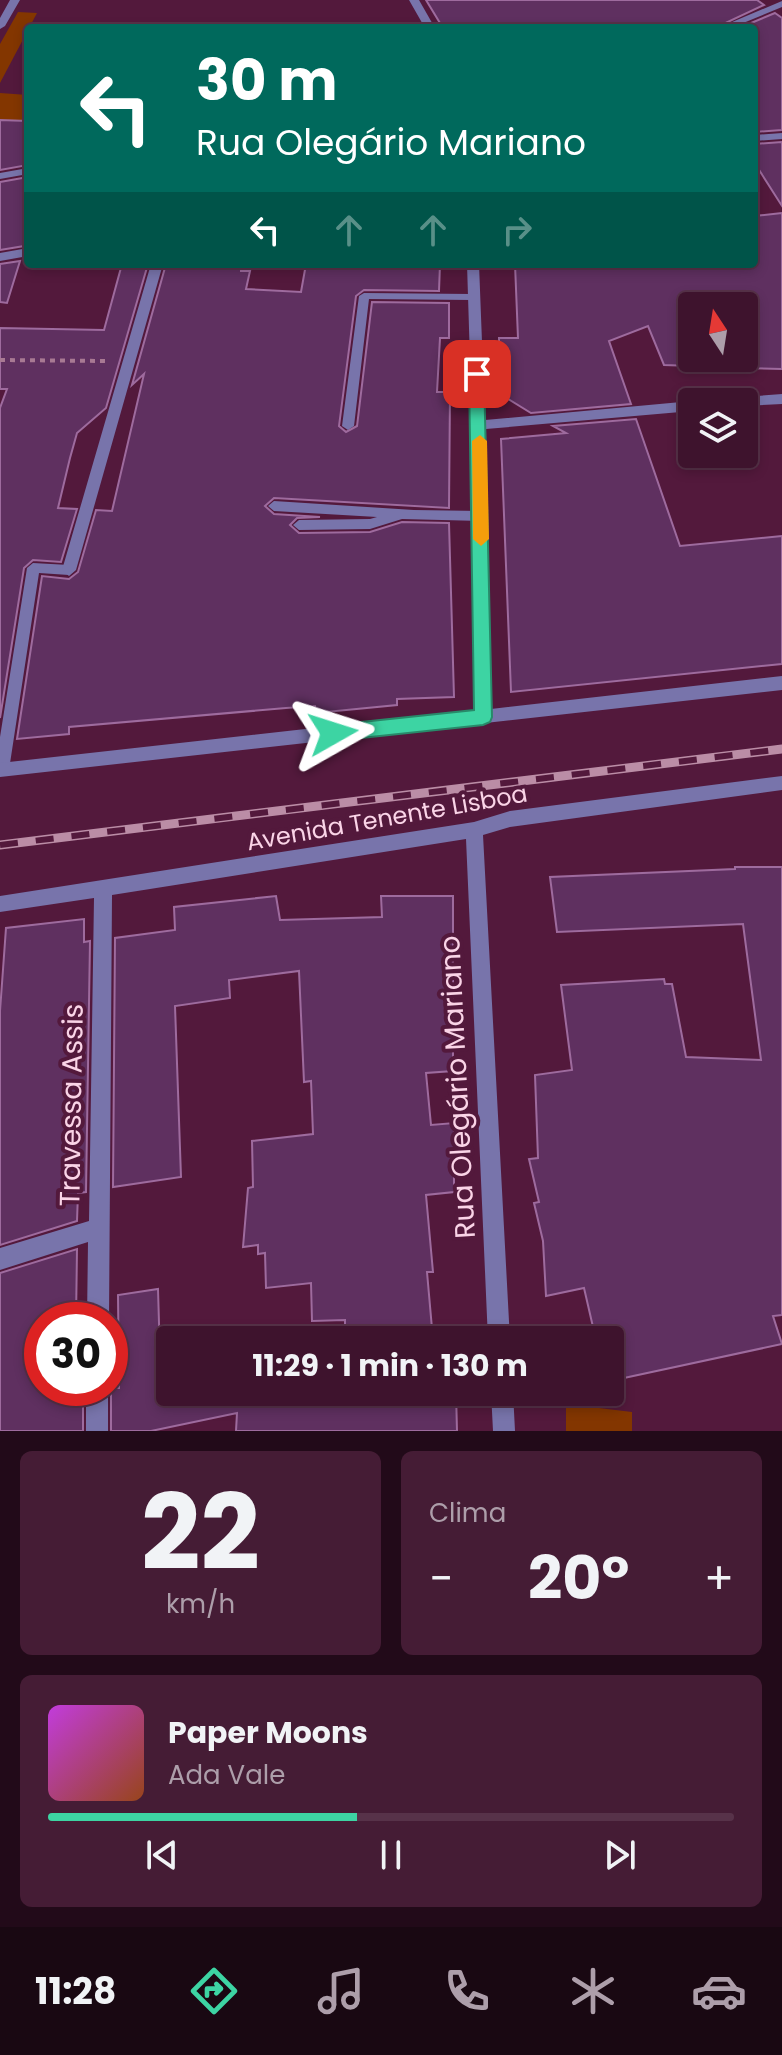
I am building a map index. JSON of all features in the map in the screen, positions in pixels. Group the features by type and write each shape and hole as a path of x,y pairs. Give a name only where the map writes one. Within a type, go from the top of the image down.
{"street":[{"path":"0,26 15,0"},
{"path":"414,0 428,24"},
{"path":"733,24 782,4"},
{"path":"758,138 782,136"},
{"path":"0,257 24,253"},
{"path":"69,570 156,268"},
{"path":"473,268 479,425 483,717"},
{"path":"758,401 782,399"},
{"path":"479,425 678,407"},
{"path":"1,770 782,683"},
{"name":"Avenida Tenente Lisboa","path":"0,904 474,830 510,819 782,783"},
{"name":"Rua Olegário Mariano","path":"474,830 498,1326"},
{"name":"Travessa Assis","path":"98,1302 103,890"},
{"path":"0,1259 99,1228"},
{"path":"97,1406 97,1431"},
{"path":"503,1406 504,1431"}],"lane":[{"path":"0,176 24,172"},
{"path":"348,426 364,296 472,297"},
{"path":"274,506 481,516"},
{"path":"299,525 370,524 405,514"},
{"path":"1,770 33,568 69,570"},
{"path":"0,673 16,672"}],"path":[{"path":"0,360 127,361"}],"shaded area":[{"path":"18,12 37,13 31,24 24,24 24,38 0,83 0,44"},
{"path":"0,93 24,95 24,161 0,158"},
{"path":"566,1406 632,1412 632,1431 566,1431"}],"building":[{"path":"426,0 757,0 764,5 724,24 441,24"},
{"path":"775,13 782,18 782,130 758,132 758,24 749,24"},
{"path":"0,120 24,121 24,166 0,170"},
{"path":"782,142 782,206 758,168 758,144"},
{"path":"24,178 24,246 0,250 0,182"},
{"path":"782,213 782,369 758,368 758,292 678,292 678,366 664,365 648,326 609,341 631,404 531,413 500,394 499,338 518,338 515,268 758,268 758,216"},
{"path":"20,261 7,303 0,302 0,264"},
{"path":"121,268 147,268 106,408 77,433 58,508 77,509 61,562 33,560 24,568 0,718 0,408 7,389 0,389 0,328 104,330"},
{"path":"165,268 241,268 241,271 250,271 246,289 301,292 305,268 440,268 439,291 364,290 356,296 339,426 346,432 357,426 372,302 449,303 449,338 440,338 437,392 450,392 449,508 274,498 265,506 274,514 320,517 297,518 290,525 299,533 370,532 402,522 449,523 454,697 397,699 397,705 316,713 315,706 69,727 69,734 17,739 42,576 69,579 78,572 96,510 112,511 144,374 132,385"},
{"path":"636,419 680,546 782,536 782,664 511,692 501,439 566,433 553,426"},
{"path":"782,867 782,1315 773,1316 782,1344 624,1378 624,1326 593,1326 584,1288 546,1296 543,1241 534,1203 539,1202 529,1159 538,1158 535,1075 572,1070 561,985 664,979 665,984 672,984 686,1057 761,1060 743,924 557,932 550,877"},
{"path":"276,896 280,920 382,917 381,896 453,896 453,1071 426,1073 431,1125 454,1123 454,1192 426,1195 433,1272 427,1272 432,1326 345,1326 345,1320 312,1321 311,1283 266,1288 265,1253 258,1254 258,1245 243,1247 248,1188 253,1187 252,1141 313,1134 311,1081 304,1082 299,971 229,980 230,998 175,1006 181,1177 113,1187 115,938 175,930 174,907"},
{"path":"84,919 84,942 90,941 86,1192 78,1193 77,1221 0,1245 0,1011 6,928"},
{"path":"77,1249 76,1302 24,1302 24,1406 83,1406 83,1431 0,1431 0,1273"},
{"path":"158,1289 156,1406 456,1406 457,1431 236,1431 237,1413 151,1431 111,1431 111,1406 128,1406 128,1302 118,1302 118,1295"}],"railway":[{"path":"0,845 782,749"}],"slow traffic":[{"path":"480,441 481,539"}],"route":[{"path":"333,733 483,717 477,374"}]}
